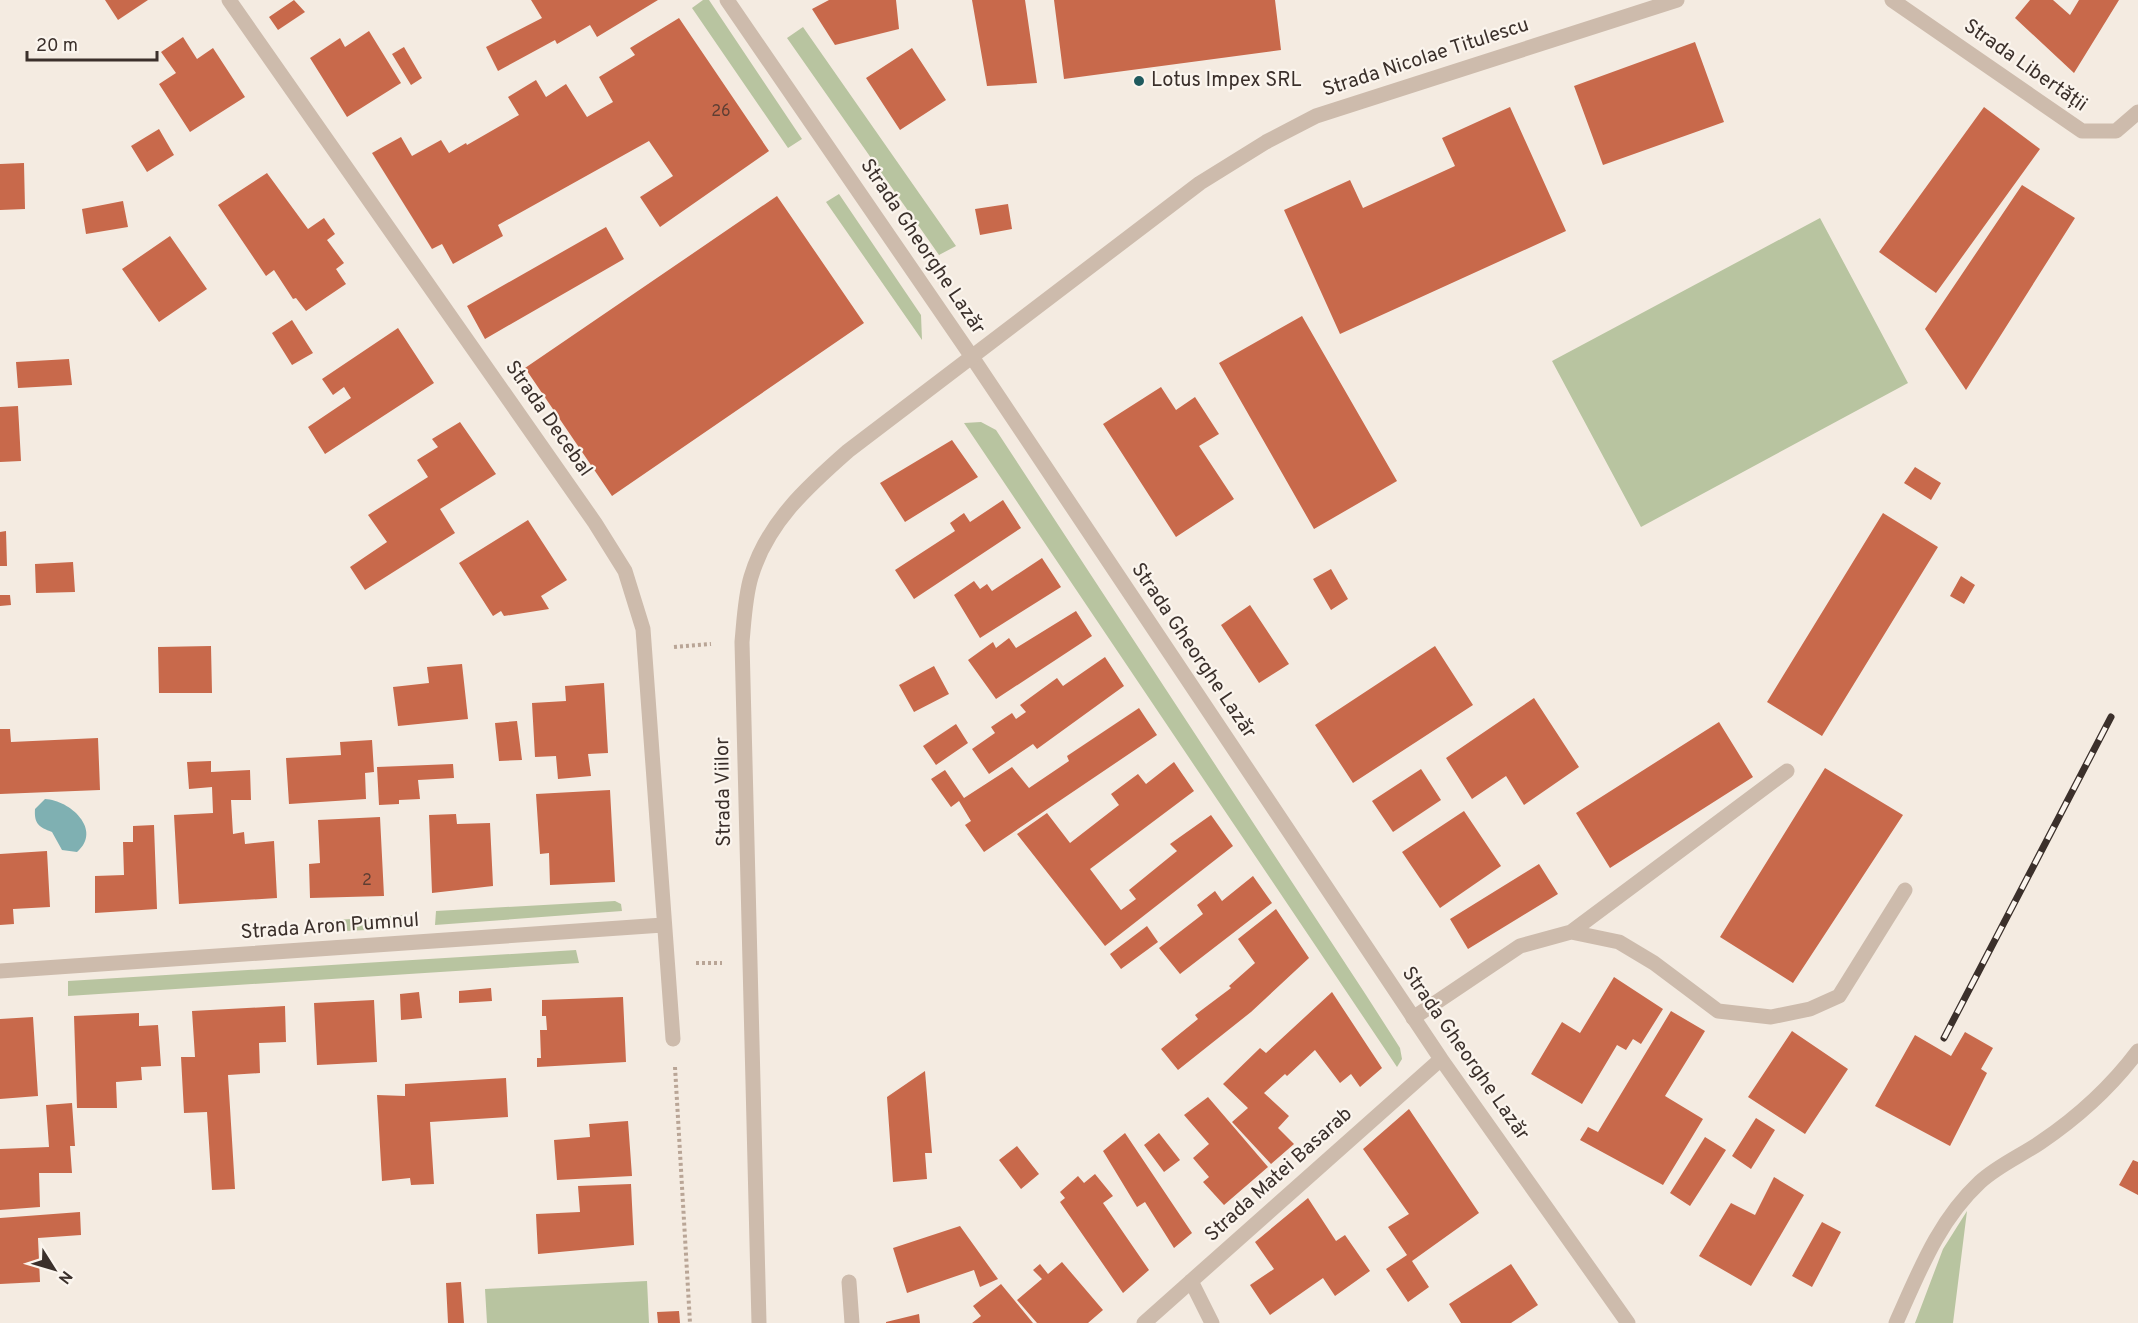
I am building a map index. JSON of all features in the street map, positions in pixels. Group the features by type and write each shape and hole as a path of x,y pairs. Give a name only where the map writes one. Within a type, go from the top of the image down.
{"street":[{"name":"Strada Decebal","path":"228,0 595,523 625,571 643,629 673,1039"},
{"name":"Strada Gheorghe Lazăr","path":"727,0 972,357 1413,1018 1628,1323"},
{"name":"Strada Nicolae Titulescu","path":"972,357 1200,183 1266,142 1316,116 1677,0"},
{"name":"Strada Libertății","path":"1892,0 2082,131 2116,130 2138,112"},
{"name":"Strada Viilor","path":"759,1323 742,642 750,579 765,540 799,495 848,451 972,357"},
{"path":"1413,1018 1520,946 1571,932 1787,771"},
{"path":"1571,932 1619,942 1654,963 1719,1011 1771,1017 1810,1009 1839,996 1905,890"},
{"name":"Strada Aron Pumnul","path":"0,971 663,925"},
{"path":"1896,1323 1936,1236 1957,1206 1981,1180 2043,1141 2089,1106 2121,1074 2138,1051"},
{"name":"Strada Matei Basarab","path":"1144,1323 1441,1059"},
{"path":"1191,1281 1212,1323"},
{"path":"849,1282 852,1323"}],"path":[{"path":"643,650 742,642"},
{"path":"667,964 749,963"},
{"path":"673,1039 690,1323"}],"green space":[{"path":"703,0 709,0 802,139 788,148 692,8"},
{"path":"803,27 956,246 939,255 787,38"},
{"path":"839,194 921,315 922,340 826,202"},
{"path":"1820,218 1908,383 1641,527 1552,361"},
{"path":"981,422 996,430 1366,995 1400,1048 1402,1059 1397,1067 964,423"},
{"path":"615,901 621,904 622,911 435,925 436,911"},
{"path":"408,915 409,928 325,932 323,921"},
{"path":"576,950 579,963 68,996 68,981"},
{"path":"1967,1211 1953,1323 1915,1323 1943,1249"},
{"path":"647,1281 649,1323 487,1323 485,1289"}],"water":[{"path":"45,799 73,810 85,826 84,843 77,852 62,850 52,832 37,822 35,809"}],"building":[{"path":"105,0 148,0 118,20"},
{"path":"294,0 305,12 278,30 269,17"},
{"path":"531,0 658,0 597,37 590,25 557,44 555,40 498,71 486,47 542,18"},
{"path":"829,0 896,0 899,29 835,45 812,9"},
{"path":"972,0 1025,0 1037,83 987,86"},
{"path":"1054,0 1275,0 1281,50 1064,79"},
{"path":"2030,0 2053,0 2070,15 2079,0 2119,0 2074,73 2015,18"},
{"path":"679,18 769,151 660,227 640,197 673,176 649,141 498,225 503,236 453,264 442,244 432,249 372,153 401,137 412,156 441,140 449,153 466,143 467,145 519,115 508,97 536,80 546,97 566,84 587,117 613,102 599,77 635,55 630,48"},
{"path":"369,31 401,83 347,117 310,58 340,38 345,47"},
{"path":"183,37 197,59 213,48 245,97 190,132 159,84 176,73 161,52"},
{"path":"1695,42 1724,122 1603,165 1574,86"},
{"path":"404,47 422,78 411,85 392,54"},
{"path":"912,48 946,100 900,130 866,78"},
{"path":"1510,107 1566,231 1340,334 1284,210 1350,180 1363,208 1455,166 1442,138"},
{"path":"1984,107 2040,149 1936,293 1879,252"},
{"path":"159,129 174,155 147,172 131,146"},
{"path":"24,163 25,209 0,210 0,164"},
{"path":"267,173 308,229 324,218 335,234 327,240 344,263 336,269 346,284 306,311 296,298 293,299 274,270 266,276 218,205"},
{"path":"2022,185 2075,218 1966,390 1925,329"},
{"path":"777,196 864,323 612,496 525,368"},
{"path":"123,201 128,227 86,234 82,209"},
{"path":"1008,204 1012,229 980,235 975,209"},
{"path":"606,227 624,259 485,339 467,306"},
{"path":"170,236 207,289 159,322 122,269"},
{"path":"1302,316 1397,481 1314,529 1219,363"},
{"path":"292,320 313,353 292,365 272,333"},
{"path":"398,328 434,383 325,454 308,427 351,398 344,387 333,395 322,379"},
{"path":"69,359 72,385 18,388 16,362"},
{"path":"1161,387 1176,410 1195,397 1219,434 1199,446 1234,499 1176,537 1103,424"},
{"path":"18,406 21,461 0,462 0,407"},
{"path":"460,422 496,474 440,509 455,533 365,590 350,567 387,542 368,515 428,477 417,460 438,447 432,439"},
{"path":"952,440 978,477 905,522 880,483"},
{"path":"1915,467 1941,483 1931,500 1904,483"},
{"path":"1003,500 1021,528 914,599 895,570 955,531 950,523 964,513 970,522"},
{"path":"1883,513 1938,547 1822,736 1767,702"},
{"path":"528,520 567,580 541,596 549,609 504,616 501,611 493,616 459,563"},
{"path":"6,531 7,566 0,566 0,532"},
{"path":"1042,558 1061,587 980,638 954,595 974,581 980,589 987,584 992,591"},
{"path":"73,562 75,592 36,593 35,564"},
{"path":"1331,569 1348,599 1331,610 1313,579"},
{"path":"1961,576 1975,585 1964,604 1950,596"},
{"path":"0,595 10,595 11,605 0,606"},
{"path":"1250,605 1289,664 1259,683 1221,625"},
{"path":"1076,611 1092,636 996,699 968,660 993,642 996,648 1009,638 1016,648"},
{"path":"211,646 212,693 159,693 158,647"},
{"path":"1435,646 1473,705 1353,783 1315,725"},
{"path":"1105,657 1124,686 1037,749 1033,744 989,774 972,749 995,733 991,727 1012,713 1016,719 1026,712 1020,705 1057,678 1063,686"},
{"path":"462,664 468,719 398,726 393,687 429,683 427,667"},
{"path":"934,666 949,694 914,712 899,685"},
{"path":"604,683 608,753 588,754 591,776 558,779 556,756 535,757 532,703 566,701 565,686"},
{"path":"1534,698 1579,767 1524,805 1506,776 1472,799 1446,758"},
{"path":"1139,708 1157,735 984,852 965,825 971,821 959,801 951,807 931,779 945,770 964,798 1012,767 1029,788 1069,761 1067,756"},
{"path":"517,721 522,760 499,761 495,723"},
{"path":"1719,722 1753,777 1610,868 1576,813"},
{"path":"956,724 968,743 936,765 923,746"},
{"path":"0,729 10,729 11,742 98,738 100,790 0,794"},
{"path":"372,740 374,772 365,773 366,799 289,804 286,758 341,755 340,742"},
{"path":"211,761 211,772 250,770 251,800 231,800 233,834 244,832 245,844 274,841 277,898 179,904 174,815 213,813 212,787 189,789 187,762"},
{"path":"1174,762 1194,791 1090,869 1121,910 1136,899 1129,890 1177,851 1170,844 1211,815 1233,846 1105,946 1017,834 1047,813 1070,843 1119,805 1111,794 1138,774 1146,784"},
{"path":"453,764 454,778 418,780 420,799 399,800 399,804 379,805 377,767"},
{"path":"1825,768 1903,815 1793,983 1720,937"},
{"path":"1421,769 1441,800 1393,832 1372,801"},
{"path":"610,790 615,882 550,885 549,853 540,854 536,794"},
{"path":"1464,811 1501,866 1440,908 1402,852"},
{"path":"456,814 457,824 490,823 493,886 432,893 429,815"},
{"path":"380,817 384,896 310,898 309,864 320,863 318,820"},
{"path":"154,825 157,909 95,913 95,876 124,875 123,842 133,842 133,826"},
{"path":"47,851 50,907 13,909 14,924 0,925 0,854"},
{"path":"1539,864 1558,894 1468,949 1450,919"},
{"path":"1253,876 1272,903 1180,974 1159,948 1203,914 1197,905 1215,891 1222,901"},
{"path":"1276,909 1309,958 1251,1012 1178,1070 1161,1049 1198,1019 1195,1015 1231,988 1229,986 1255,963 1238,939"},
{"path":"1147,926 1158,942 1121,969 1110,954"},
{"path":"1614,977 1663,1009 1641,1044 1633,1039 1626,1050 1617,1045 1582,1104 1531,1074 1562,1022 1580,1033"},
{"path":"491,988 492,1001 459,1003 459,991"},
{"path":"419,992 422,1018 401,1020 400,994"},
{"path":"1332,992 1382,1068 1360,1087 1351,1074 1340,1083 1315,1050 1287,1076 1285,1074 1264,1093 1289,1116 1278,1128 1294,1144 1271,1164 1232,1122 1248,1108 1223,1084 1260,1048 1266,1053"},
{"path":"623,997 626,1062 537,1067 537,1058 541,1058 540,1030 547,1030 546,1016 542,1016 542,1000"},
{"path":"374,1000 377,1062 317,1065 314,1003"},
{"path":"285,1006 286,1042 259,1043 260,1073 228,1075 235,1189 212,1190 207,1112 184,1113 181,1057 195,1057 192,1011"},
{"path":"1671,1011 1705,1031 1665,1096 1703,1119 1663,1185 1580,1140 1588,1127 1598,1132"},
{"path":"139,1013 139,1026 158,1025 161,1066 141,1067 142,1080 116,1082 117,1108 77,1108 74,1016"},
{"path":"33,1017 38,1096 0,1099 0,1019"},
{"path":"1792,1031 1848,1069 1805,1134 1748,1097"},
{"path":"1965,1032 1993,1048 1981,1069 1987,1073 1950,1146 1875,1106 1915,1035 1951,1056"},
{"path":"925,1071 932,1153 925,1153 927,1179 893,1182 887,1097"},
{"path":"506,1078 508,1117 430,1122 434,1184 411,1185 410,1178 382,1181 377,1095 405,1096 405,1084"},
{"path":"1208,1097 1268,1167 1224,1205 1203,1182 1209,1177 1193,1158 1209,1144 1184,1115"},
{"path":"72,1103 75,1146 70,1146 72,1173 39,1173 40,1207 0,1210 0,1149 49,1147 46,1105"},
{"path":"1409,1109 1479,1213 1412,1261 1429,1287 1408,1302 1386,1269 1407,1255 1388,1227 1409,1214 1363,1149"},
{"path":"1756,1118 1775,1130 1751,1169 1732,1156"},
{"path":"628,1121 632,1176 557,1180 554,1140 590,1137 589,1124"},
{"path":"1125,1133 1192,1233 1174,1248 1145,1202 1137,1207 1103,1151"},
{"path":"1159,1133 1180,1160 1164,1172 1144,1145"},
{"path":"1705,1137 1726,1150 1690,1206 1670,1193"},
{"path":"1017,1146 1039,1174 1021,1189 999,1160"},
{"path":"2133,1160 2138,1162 2138,1195 2119,1185"},
{"path":"1095,1174 1113,1196 1103,1203 1149,1270 1123,1293 1060,1202 1065,1198 1060,1192 1078,1176 1084,1183"},
{"path":"1774,1177 1804,1195 1751,1286 1699,1256 1731,1203 1755,1215"},
{"path":"631,1184 634,1245 538,1254 536,1214 580,1212 578,1186"},
{"path":"1308,1198 1336,1241 1345,1235 1370,1271 1335,1296 1323,1278 1270,1315 1250,1285 1274,1269 1255,1242"},
{"path":"80,1212 81,1235 38,1238 40,1282 0,1284 0,1218"},
{"path":"1822,1222 1841,1232 1812,1287 1792,1276"},
{"path":"960,1226 998,1279 980,1287 974,1270 907,1293 893,1248"},
{"path":"1062,1262 1103,1310 1088,1323 1037,1323 1017,1300 1042,1279 1033,1270 1040,1264 1048,1274"},
{"path":"1511,1264 1538,1305 1511,1323 1461,1323 1449,1304"},
{"path":"461,1282 464,1323 448,1323 446,1283"},
{"path":"1001,1284 1033,1323 972,1323 981,1316 973,1306"},
{"path":"679,1311 680,1323 658,1323 657,1312"},
{"path":"919,1314 920,1323 886,1323 886,1322"}],"railway":[{"path":"1944,1038 2111,717"}],"place":[{"name":"Lotus Impex SRL","path":"1139,81"}]}
